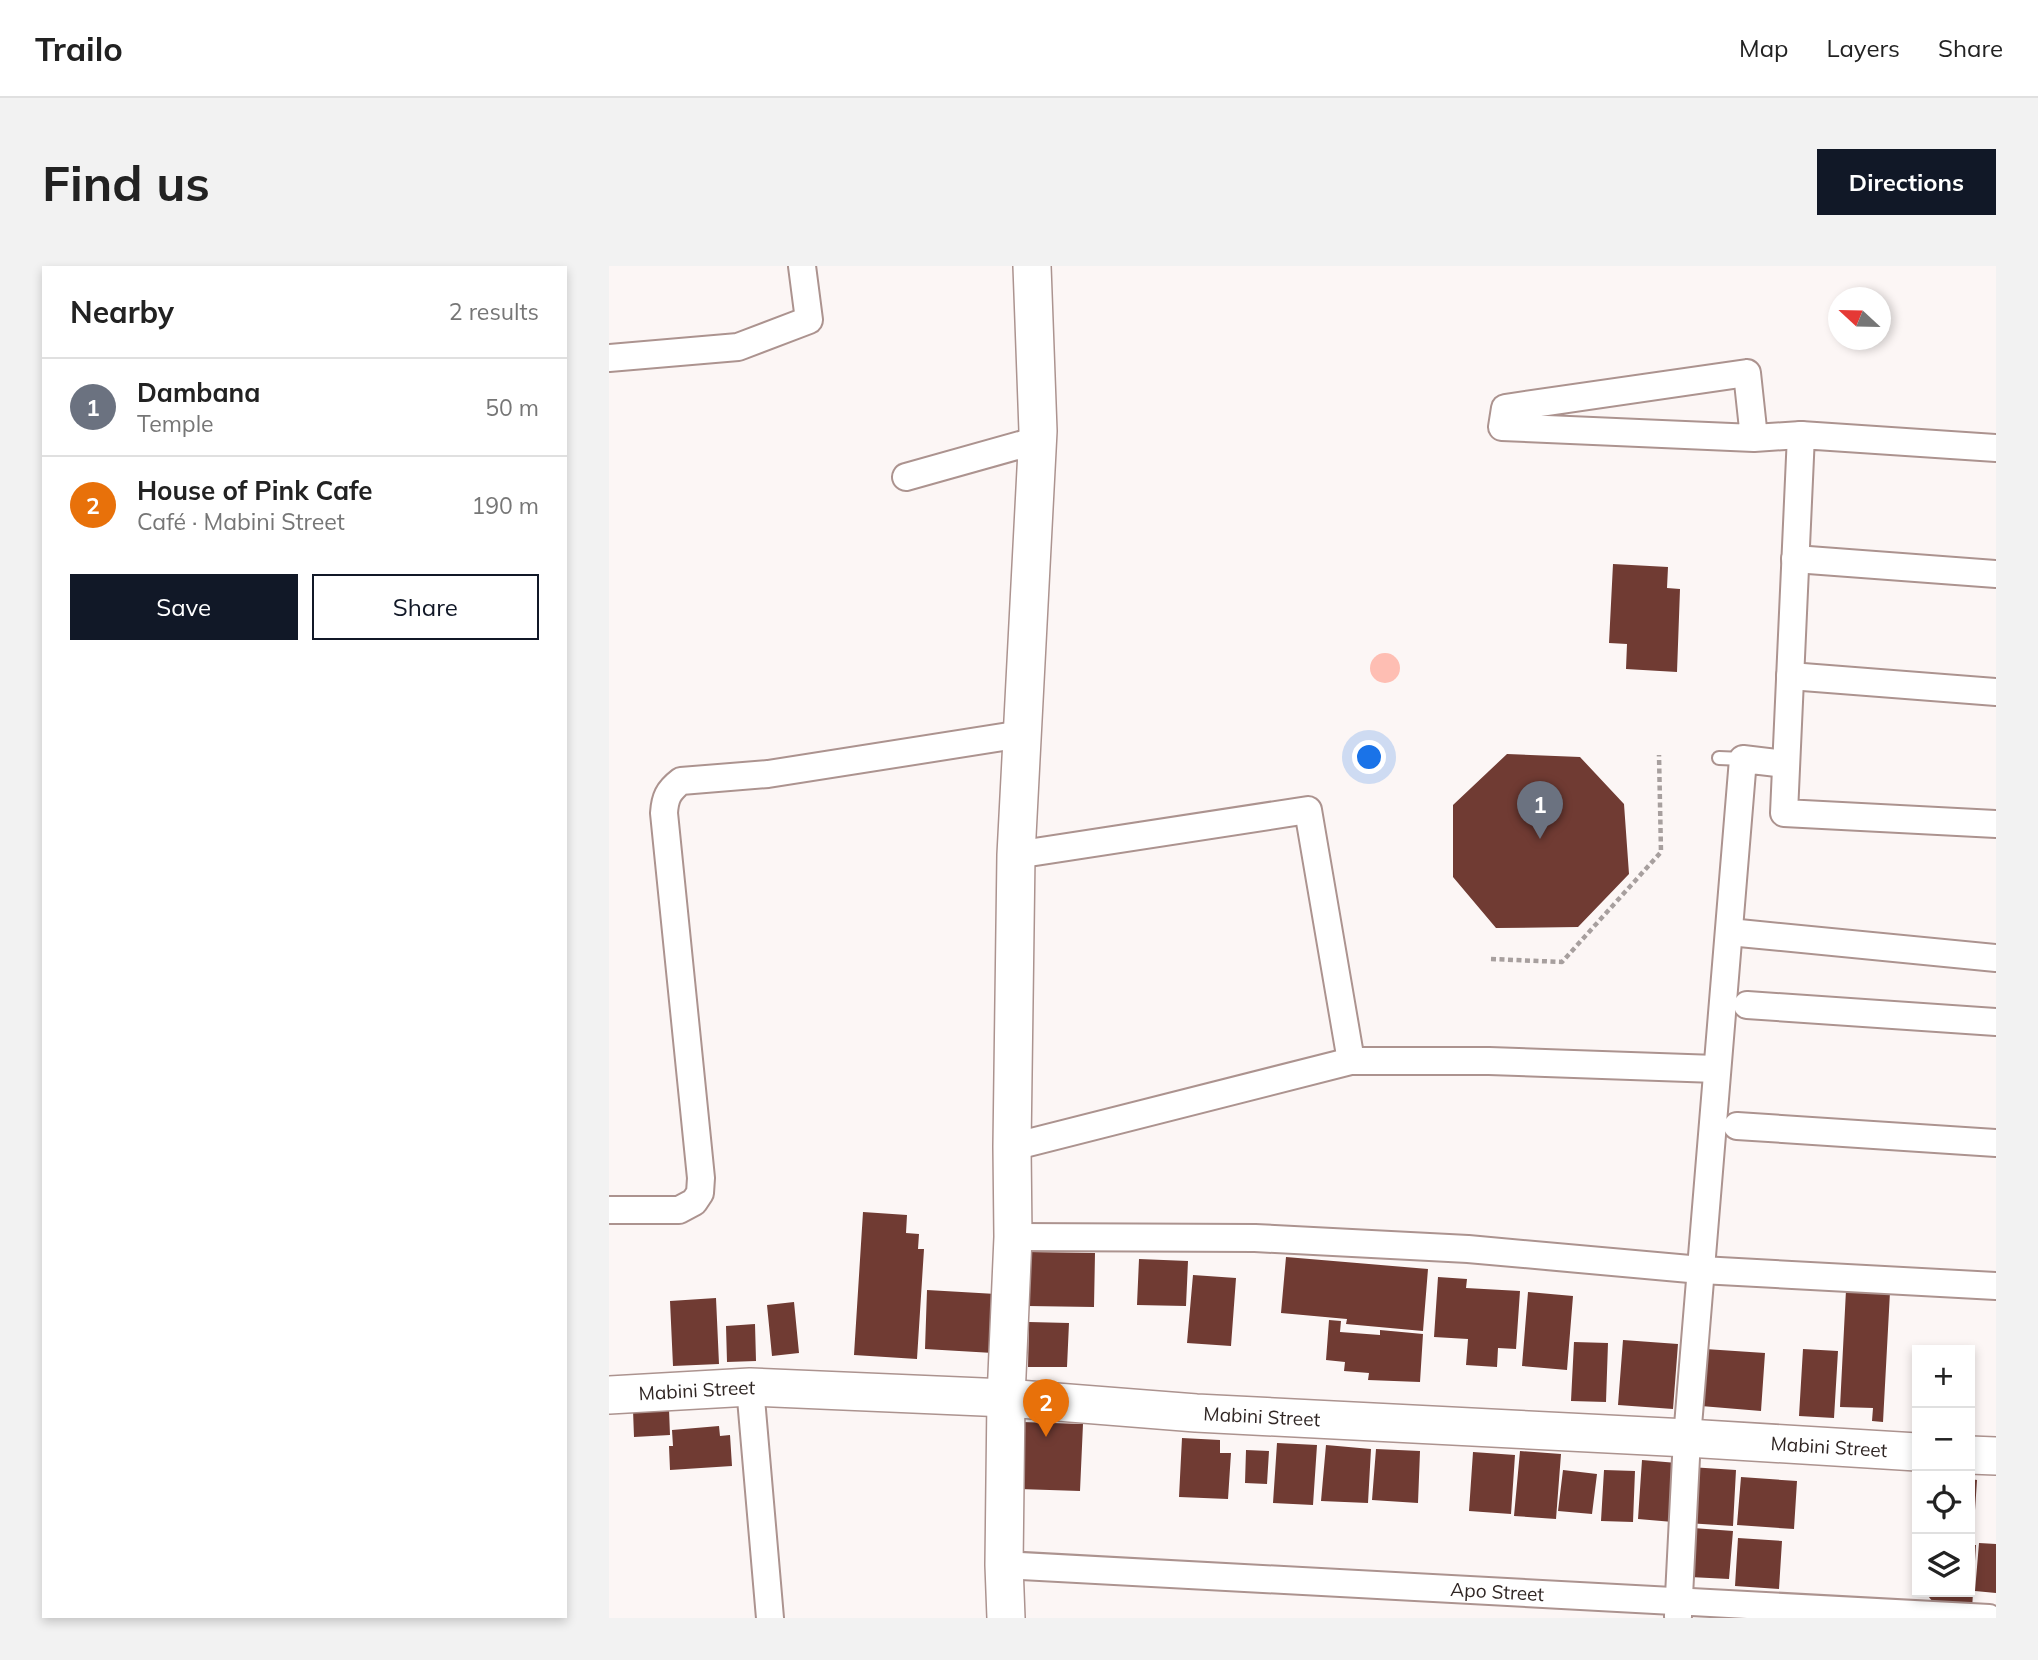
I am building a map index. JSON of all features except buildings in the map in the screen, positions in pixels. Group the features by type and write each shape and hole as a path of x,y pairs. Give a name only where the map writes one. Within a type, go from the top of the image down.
{"street":[{"path":"609,358 739,347 809,320 801,266"},
{"path":"1006,1618 1006,1398 1013,1237 1016,855 1038,440 1032,266"},
{"path":"1754,438 1747,373 1505,408 1502,427 1754,438 1801,435 1996,448"},
{"path":"1801,435 1784,813 1996,824"},
{"path":"906,477 1038,440"},
{"path":"1795,559 1996,574"},
{"path":"1790,676 1996,692"},
{"path":"609,1210 679,1210 694,1202 700,1193 699,1152 664,813 665,800 670,790 681,781 768,774 1022,734"},
{"path":"1678,1609 1687,1438 1729,932 1731,759 1786,764"},
{"path":"1016,855 1308,810 1351,1061"},
{"path":"1729,932 1996,958"},
{"path":"1747,1004 1996,1022"},
{"path":"1012,1147 1351,1061 1489,1060 1716,1069"},
{"path":"1737,1126 1996,1143"},
{"path":"1013,1237 1255,1238 1468,1249 1701,1270 1996,1286"},
{"path":"750,1387 770,1618"},
{"name":"Mabini Street","path":"609,1395 750,1387 1006,1398 1196,1413 1912,1452"},
{"path":"1975,1455 1996,1457"},
{"name":"Apo Street","path":"1004,1565 1678,1609 1989,1618"}],"path":[{"path":"1491,959 1562,962 1661,852 1659,755"}],"shaded area":[{"path":"1385,653 1396,657 1400,668 1396,679 1385,683 1374,679 1370,668 1374,657"}],"place":[{"name":"Dambana","path":"1540,839"},
{"name":"House of Pink Cafe","path":"1046,1437"}]}
